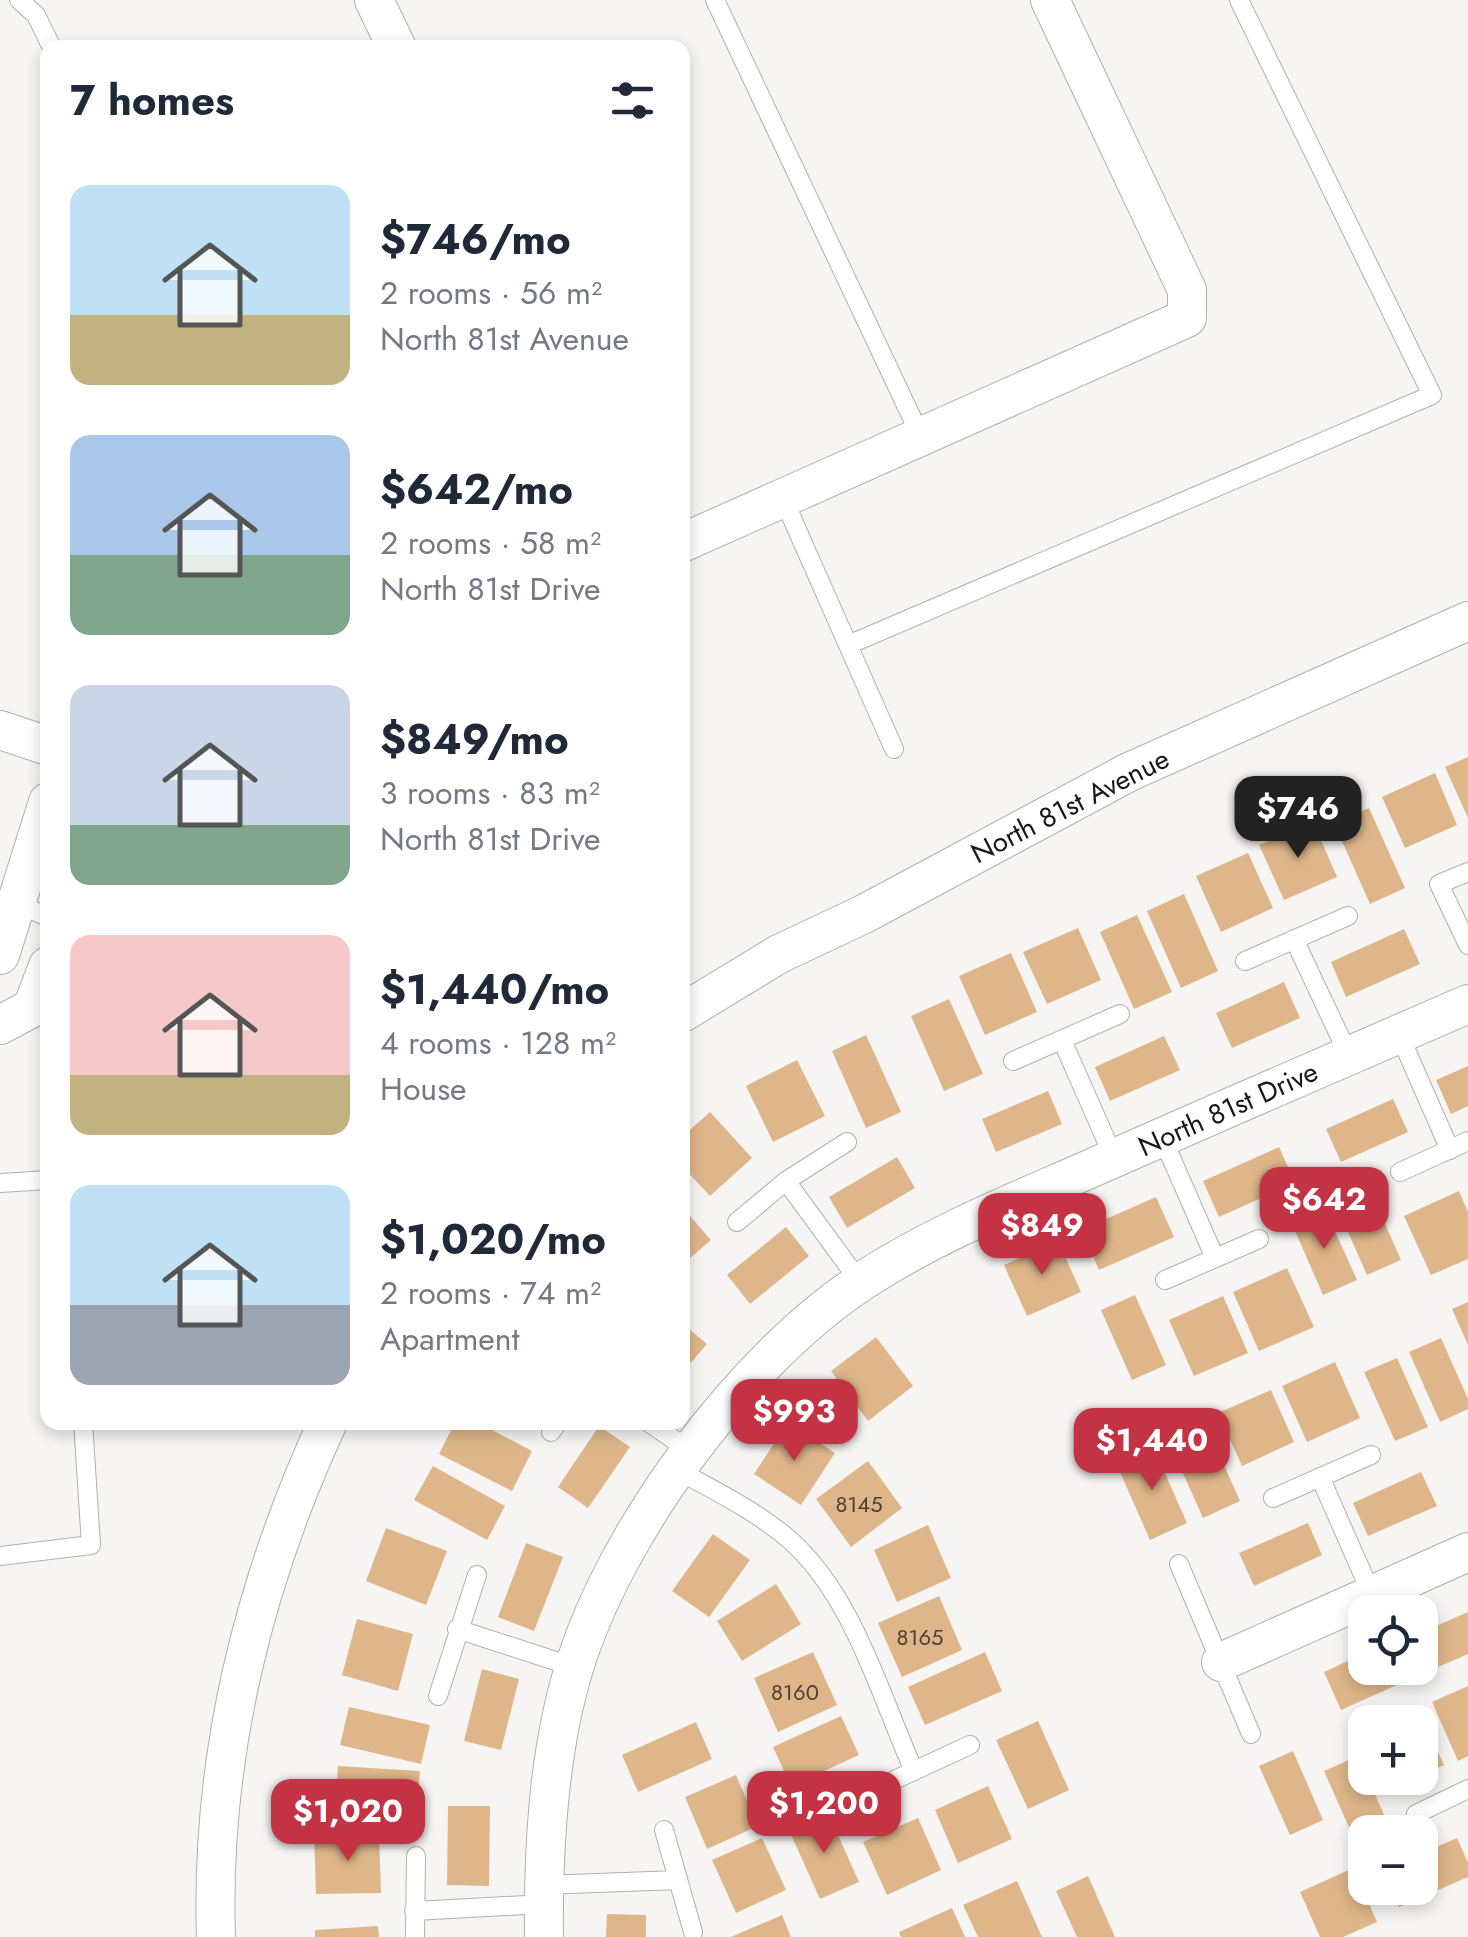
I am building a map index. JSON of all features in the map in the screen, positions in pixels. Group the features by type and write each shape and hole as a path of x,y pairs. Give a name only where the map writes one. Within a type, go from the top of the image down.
{"street":[{"path":"374,0 393,40"},
{"path":"690,539 1187,318 1187,290 1050,0"},
{"name":"North 81st Avenue","path":"690,1008 779,954 864,914 1129,772 1468,620"},
{"path":"0,730 40,743"},
{"path":"0,956 21,905 40,833"},
{"path":"0,1025 32,1008 40,987"},
{"name":"North 81st Drive","path":"544,1909 557,1755 574,1667 640,1530 685,1461 764,1362 860,1282 948,1232 1468,1004"},
{"path":"216,1937 214,1873 220,1786 251,1638 294,1496 324,1430"},
{"path":"1372,1595 1468,1552"},
{"path":"1221,1662 1348,1606"}],"lane":[{"path":"19,0 36,16 48,40"},
{"path":"714,0 921,437"},
{"path":"848,646 1432,395 1239,0"},
{"path":"783,498 894,749"},
{"path":"1468,872 1439,884 1468,945"},
{"path":"1246,961 1348,916"},
{"path":"1294,939 1349,1056"},
{"path":"1014,1062 1120,1014"},
{"path":"1399,1034 1450,1150"},
{"path":"1062,1040 1114,1158"},
{"path":"1162,1137 1216,1258"},
{"path":"1400,1172 1468,1141"},
{"path":"737,1222 786,1181 847,1142"},
{"path":"0,1183 40,1180"},
{"path":"786,1181 860,1282"},
{"path":"1165,1280 1259,1238"},
{"path":"0,1556 91,1545 84,1430"},
{"path":"656,1430 685,1461 776,1530 821,1573 841,1605 914,1772"},
{"path":"1273,1498 1371,1455"},
{"path":"1320,1477 1372,1595"},
{"path":"1179,1564 1251,1734"},
{"path":"438,1696 456,1629 477,1575"},
{"path":"456,1629 574,1667"},
{"path":"864,1794 970,1745"},
{"path":"1416,1814 1468,1789"},
{"path":"664,1830 693,1932"},
{"path":"415,1937 416,1856"},
{"path":"414,1911 544,1909 678,1880"}],"building":[{"path":"1468,757 1468,818 1445,767"},
{"path":"1435,773 1457,825 1405,848 1382,797"},
{"path":"1369,808 1405,888 1370,904 1334,823"},
{"path":"1313,822 1337,877 1284,900 1259,845"},
{"path":"1248,853 1273,908 1221,932 1196,876"},
{"path":"1184,894 1218,971 1181,988 1147,911"},
{"path":"1137,915 1172,992 1134,1009 1100,932"},
{"path":"1078,928 1101,980 1047,1004 1023,952"},
{"path":"1404,929 1420,964 1346,997 1331,962"},
{"path":"1011,953 1037,1012 985,1035 959,976"},
{"path":"1284,982 1300,1018 1232,1048 1216,1013"},
{"path":"949,999 983,1074 944,1091 911,1016"},
{"path":"866,1035 901,1112 866,1128 832,1051"},
{"path":"1164,1036 1180,1070 1110,1101 1095,1067"},
{"path":"797,1060 825,1116 773,1142 746,1086"},
{"path":"1468,1066 1468,1106 1451,1114 1436,1080"},
{"path":"1048,1091 1062,1124 996,1152 982,1119"},
{"path":"1393,1099 1408,1132 1341,1162 1326,1129"},
{"path":"710,1112 752,1158 710,1196 690,1175 690,1130"},
{"path":"1279,1147 1295,1183 1219,1217 1203,1181"},
{"path":"897,1157 915,1188 847,1228 829,1197"},
{"path":"1370,1190 1401,1260 1367,1275 1336,1205"},
{"path":"1459,1191 1468,1212 1468,1259 1431,1275 1404,1216"},
{"path":"1156,1197 1174,1237 1099,1270 1081,1230"},
{"path":"1325,1209 1357,1280 1323,1295 1292,1224"},
{"path":"690,1216 711,1240 690,1258"},
{"path":"786,1227 809,1256 750,1304 727,1275"},
{"path":"1058,1241 1081,1292 1027,1316 1004,1265"},
{"path":"1287,1268 1314,1327 1259,1351 1233,1292"},
{"path":"1135,1295 1166,1365 1132,1380 1101,1310"},
{"path":"1223,1296 1248,1353 1194,1376 1169,1320"},
{"path":"1468,1302 1468,1345 1452,1309"},
{"path":"690,1330 707,1344 690,1364"},
{"path":"876,1337 913,1386 868,1421 831,1371"},
{"path":"1441,1338 1468,1399 1468,1409 1440,1422 1409,1352"},
{"path":"1397,1358 1428,1427 1395,1441 1364,1372"},
{"path":"1335,1362 1360,1418 1307,1442 1282,1386"},
{"path":"1271,1390 1294,1442 1242,1466 1218,1413"},
{"path":"788,1422 835,1453 801,1505 754,1474"},
{"path":"1206,1425 1240,1501 1203,1518 1169,1442"},
{"path":"451,1430 492,1430 532,1451 512,1491 439,1454"},
{"path":"596,1430 605,1430 630,1447 588,1508 558,1487"},
{"path":"1153,1446 1187,1523 1150,1540 1116,1463"},
{"path":"868,1461 902,1508 851,1547 816,1499"},
{"path":"433,1466 505,1506 487,1540 414,1500"},
{"path":"1421,1472 1437,1506 1368,1536 1353,1503"},
{"path":"1308,1523 1322,1555 1254,1586 1239,1553"},
{"path":"928,1525 951,1578 897,1602 874,1550"},
{"path":"386,1528 447,1551 426,1605 366,1581"},
{"path":"713,1534 750,1560 709,1617 672,1591"},
{"path":"526,1543 563,1557 534,1631 498,1617"},
{"path":"776,1584 801,1624 742,1661 717,1621"},
{"path":"939,1596 962,1650 902,1677 878,1623"},
{"path":"1468,1612 1468,1654 1438,1667 1438,1625"},
{"path":"357,1619 413,1634 398,1691 342,1675"},
{"path":"813,1652 837,1705 778,1732 754,1678"},
{"path":"985,1652 1002,1691 925,1725 908,1687"},
{"path":"1348,1661 1348,1685 1397,1685 1341,1710 1324,1672"},
{"path":"482,1669 519,1679 501,1750 464,1741"},
{"path":"1468,1686 1468,1756 1458,1761 1438,1716 1438,1705 1432,1702"},
{"path":"349,1707 430,1725 421,1764 340,1745"},
{"path":"841,1716 859,1755 791,1786 773,1747"},
{"path":"1038,1721 1069,1790 1028,1809 996,1740"},
{"path":"696,1722 712,1759 638,1792 622,1755"},
{"path":"1293,1751 1323,1820 1290,1835 1259,1766"},
{"path":"1348,1760 1348,1795 1375,1795 1384,1815 1348,1815 1348,1825 1324,1771"},
{"path":"338,1766 420,1771 417,1809 336,1804"},
{"path":"736,1775 758,1826 707,1849 685,1797"},
{"path":"988,1786 1012,1839 958,1863 935,1810"},
{"path":"448,1806 490,1806 489,1886 447,1885"},
{"path":"828,1813 859,1882 820,1899 789,1830"},
{"path":"918,1818 941,1870 887,1895 863,1842"},
{"path":"379,1833 381,1893 316,1894 314,1835"},
{"path":"762,1838 786,1890 736,1913 712,1860"},
{"path":"1457,1838 1468,1863 1468,1877 1438,1890 1438,1846"},
{"path":"1348,1870 1348,1905 1369,1905 1377,1922 1343,1937 1320,1937 1300,1892"},
{"path":"1088,1876 1115,1937 1077,1937 1056,1891"},
{"path":"1017,1881 1042,1937 978,1937 963,1905"},
{"path":"952,1908 965,1937 901,1937 899,1932"},
{"path":"607,1914 646,1915 646,1937 606,1937"},
{"path":"782,1915 791,1937 731,1937"},
{"path":"378,1926 379,1937 315,1937 315,1930"}]}
